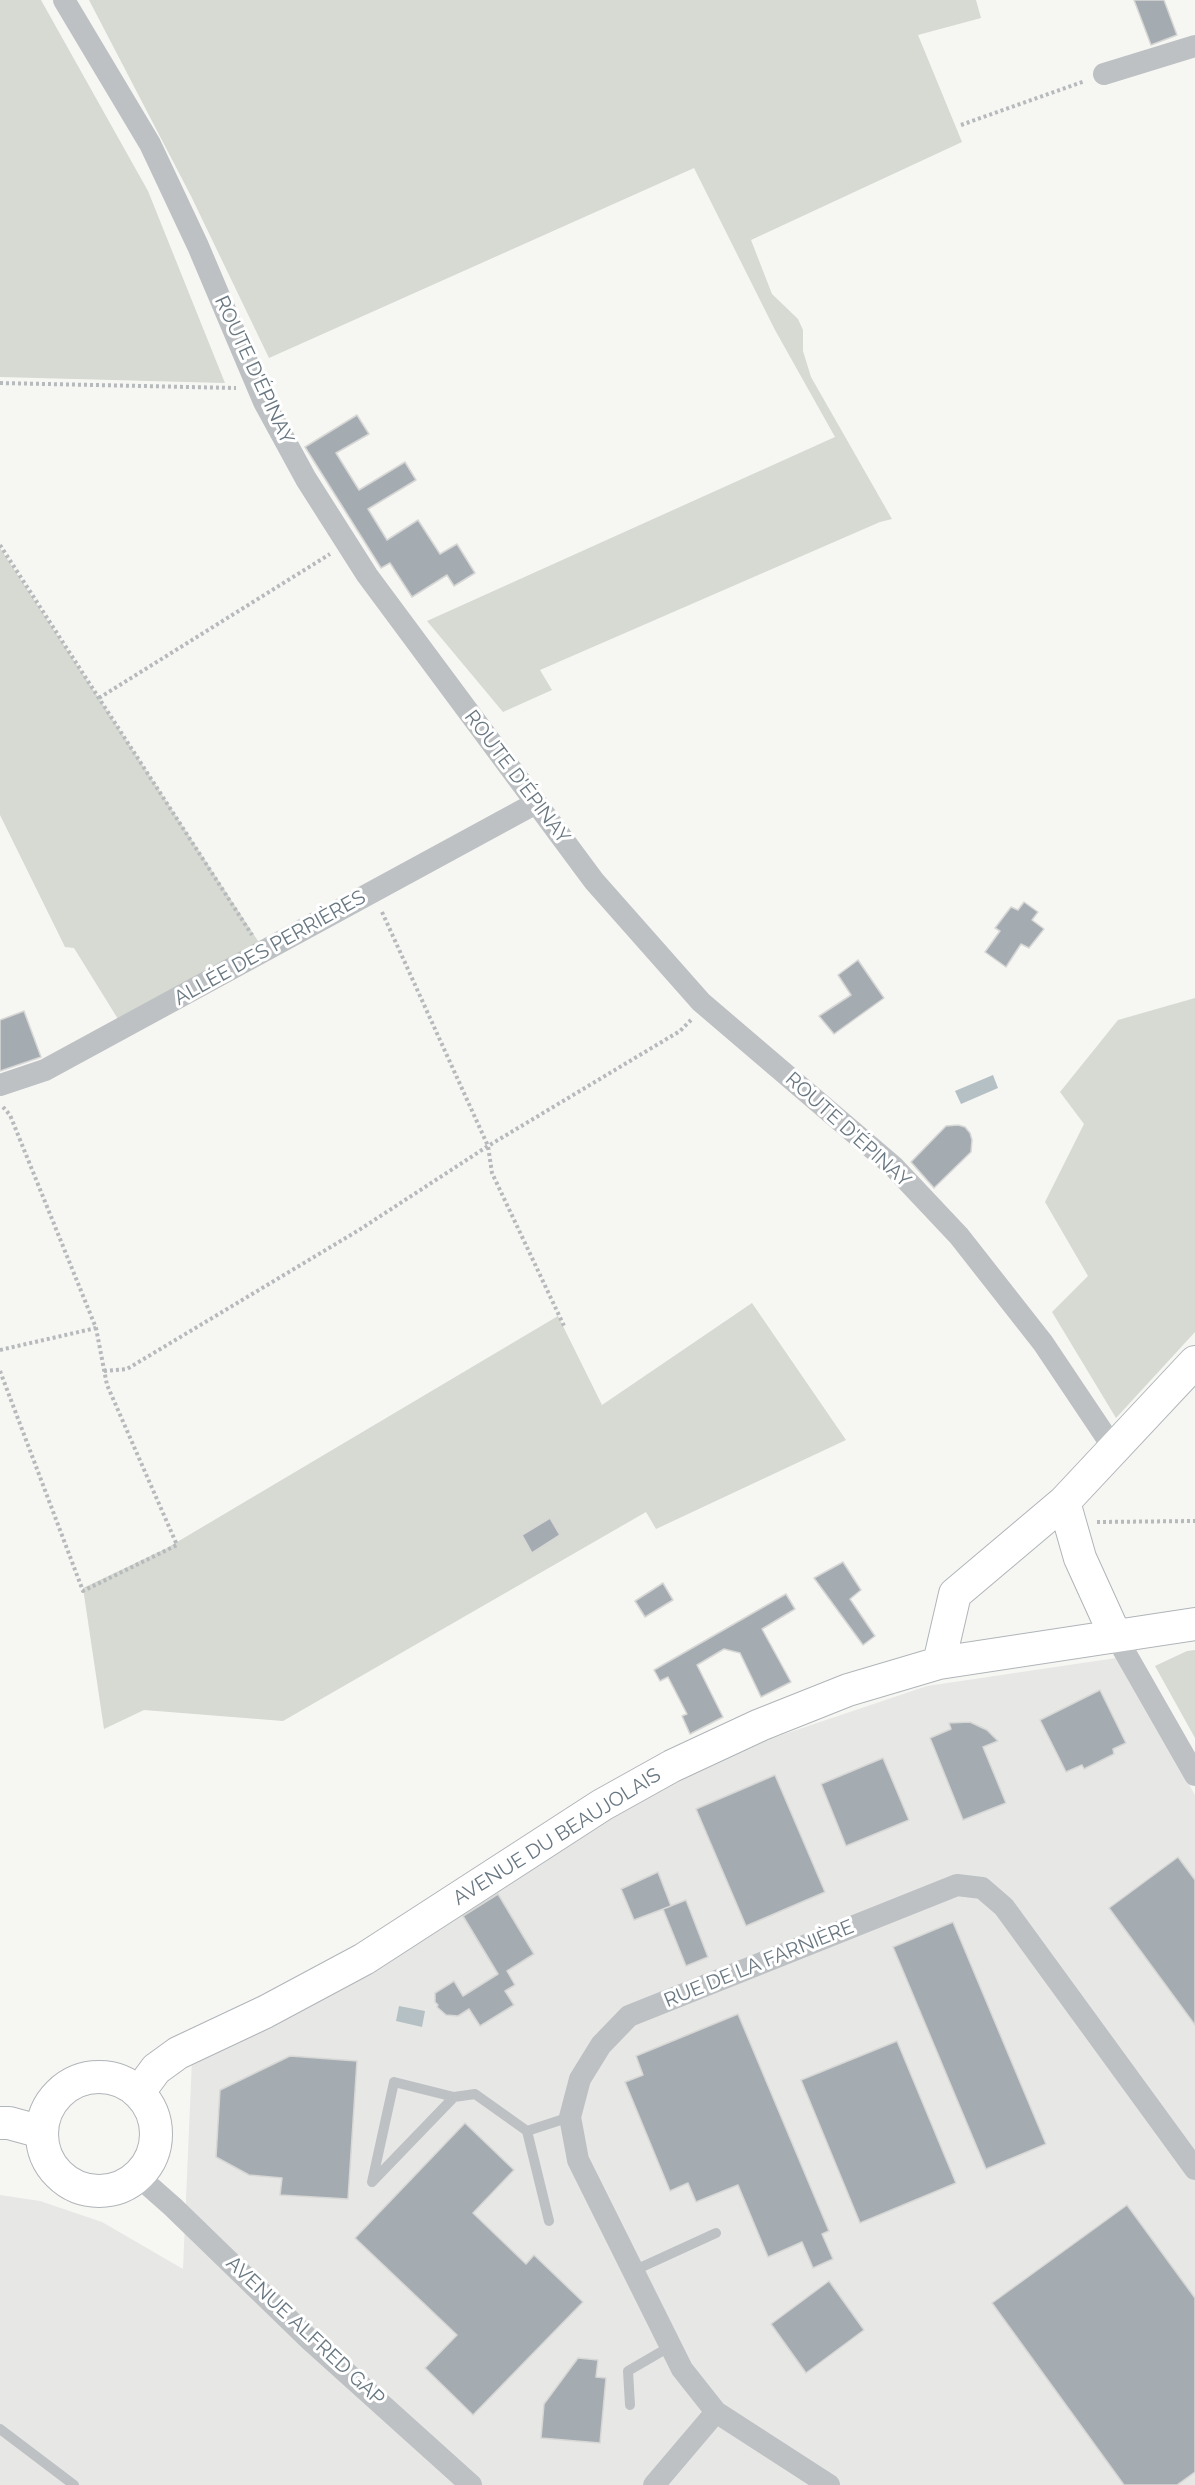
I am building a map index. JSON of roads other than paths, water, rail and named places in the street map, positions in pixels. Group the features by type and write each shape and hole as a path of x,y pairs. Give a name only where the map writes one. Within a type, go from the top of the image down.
{"main road":[{"path":"939,1664 955,1594 1067,1512 1114,1449 1195,1362"},
{"path":"1067,1512 1080,1558 1115,1635"},
{"name":"AVENUE DU BEAUJOLAIS","path":"139,2092 156,2069 178,2053 265,2012 364,1959 602,1805 672,1766 760,1725 848,1690 939,1664 1195,1624"},
{"path":"98,2076 120,2080 139,2092 155,2119 154,2153 139,2177 111,2191 83,2190 60,2177 45,2155 42,2132 46,2111 61,2091 76,2081 98,2076"},
{"path":"0,2123 9,2123 42,2132"}],"street":[{"name":"ROUTE D'ÉPINAY","path":"64,0 150,144 198,246 255,381 306,479 368,575 594,881 705,1005 893,1166 959,1236 1043,1343 1114,1449"},
{"path":"1104,74 1195,46"},
{"name":"ALLÉE DES PERRIÈRES","path":"0,1085 45,1070 536,803"},
{"path":"1115,1635 1195,1775"},
{"name":"RUE DE LA FARNIÈRE","path":"829,2485 716,2412 682,2368 578,2160 570,2117 580,2079 601,2045 629,2016 957,1885 982,1888 1004,1907 1195,2169"},
{"name":"AVENUE ALFRED GAP","path":"139,2177 310,2340 471,2485"},
{"path":"654,2485 716,2412"}],"lane":[{"path":"454,2097 372,2182 394,2082 454,2097 475,2094 527,2131 549,2221"},
{"path":"527,2131 570,2117"},
{"path":"633,2271 716,2234"},
{"path":"630,2405 628,2371 671,2346"},
{"path":"0,2429 74,2485"}]}
